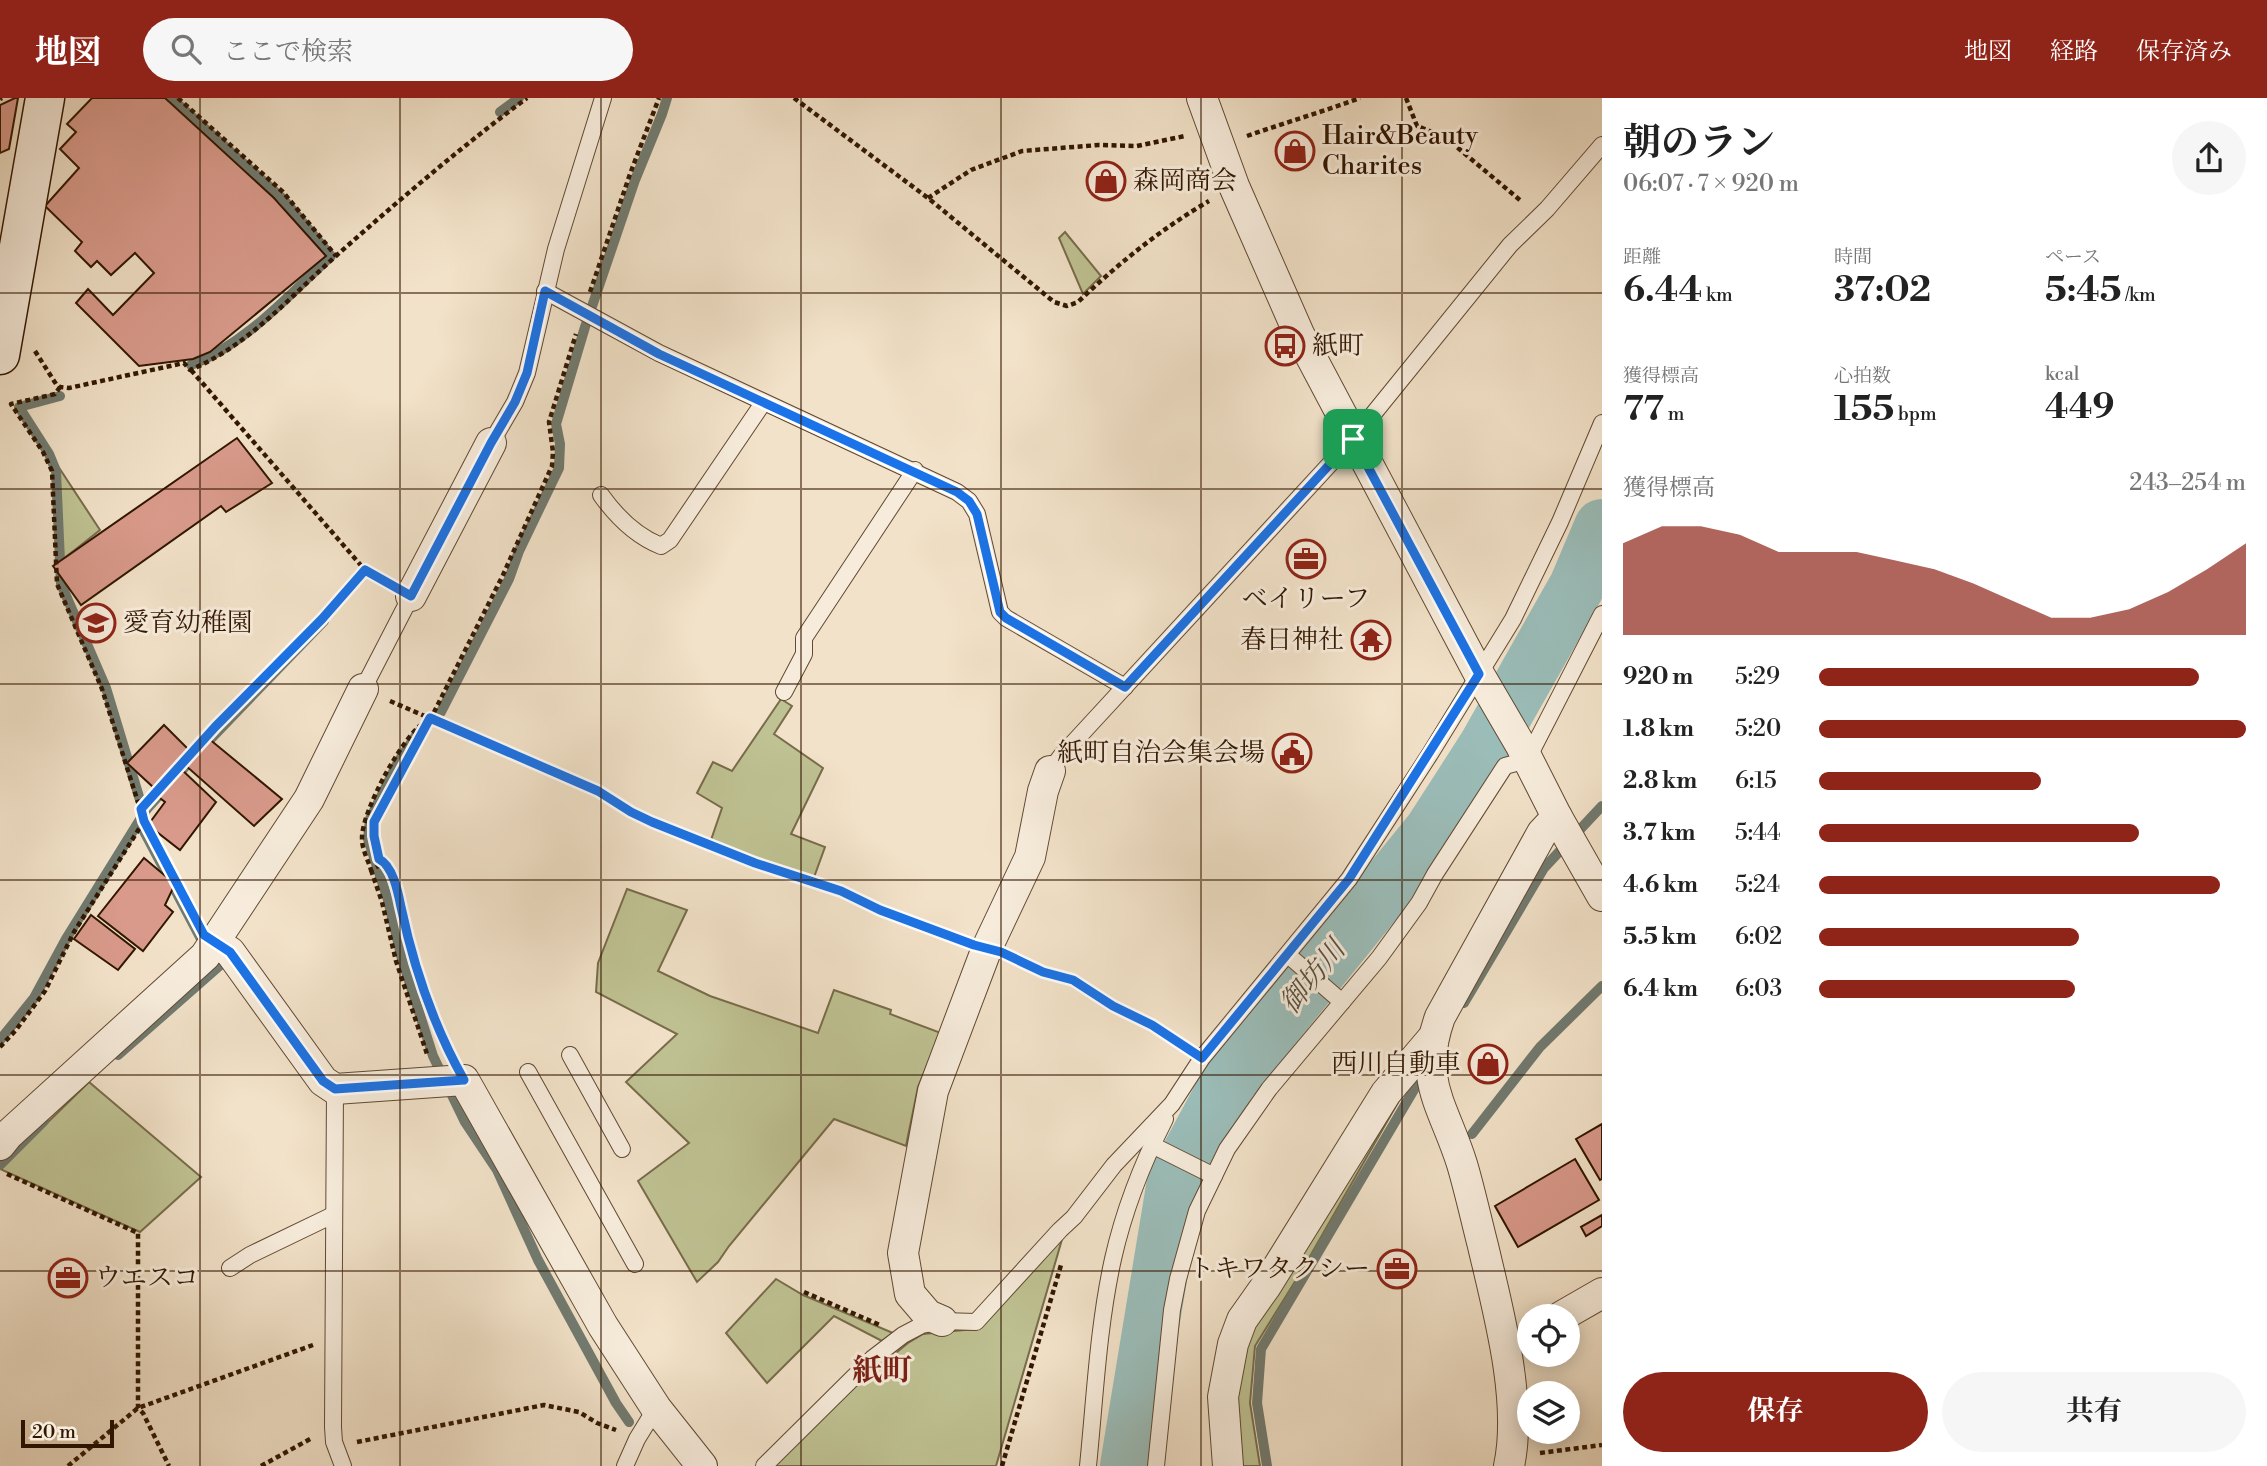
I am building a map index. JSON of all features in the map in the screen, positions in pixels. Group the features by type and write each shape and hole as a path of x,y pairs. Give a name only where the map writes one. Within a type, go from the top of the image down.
{"main road":[{"path":"0,355 4,307 46,98"}],"street":[{"path":"1202,98 1234,186 1299,334 1479,674 1577,845 1602,896"},
{"path":"411,596 491,443"},
{"path":"0,1145 205,956 309,799 363,689"},
{"path":"942,1321 928,1315 909,1294 903,1253 933,1091 987,948 1030,857 1043,791 1050,772"},
{"path":"1510,1460 1514,1429 1512,1403 1517,1342 1501,1319 1462,1163 1434,1093 1431,1055 1440,1017 1542,833 1577,845"},
{"path":"214,942 230,952 323,1081 335,1089 451,1080 596,1316 656,1408 702,1466"},
{"path":"1228,1466 1223,1397 1233,1344 1242,1320 1386,1094 1431,1055"},
{"path":"1580,1306 1602,1293"}],"lane":[{"path":"491,443 515,402 527,373 545,291 603,98"},
{"path":"1050,772 1061,756 1353,439 1510,245 1540,217 1602,145"},
{"path":"545,291 659,354 763,404 915,470 957,492 969,501 977,514 998,605 1006,618 1125,687"},
{"path":"601,495 614,513 650,542 661,545 670,540 763,404"},
{"path":"1088,1466 1113,1259 1136,1180 1172,1104 1202,1058 1349,879 1479,674 1513,618 1560,522 1602,423"},
{"path":"784,692 804,654 804,638 915,470"},
{"path":"363,689 411,596"},
{"path":"1156,1466 1172,1310 1178,1279 1196,1212 1227,1149 1246,1118 1379,958 1419,904 1435,874 1505,766 1524,753 1602,614"},
{"path":"1288,955 1342,1002"},
{"path":"570,1055 622,1149"},
{"path":"528,1072 635,1264"},
{"path":"335,1089 334,1427 336,1447 343,1466"},
{"path":"764,1466 873,1358 903,1335 922,1325 942,1321 976,1322 1074,1217 1114,1165 1172,1104"},
{"path":"1152,1145 1214,1176"},
{"path":"230,1268 250,1255 333,1215"},
{"path":"625,1466 637,1438 656,1408"}],"path":[{"path":"178,98 282,191 336,256"},
{"path":"191,370 223,355 452,156 527,98"},
{"path":"451,1080 445,1045 422,989 409,946 398,892 386,862 379,859 374,822 503,575 552,466 549,422 630,174 660,98"},
{"path":"928,198 965,174 1022,151 1099,145 1137,146 1216,137 1360,98"},
{"path":"1406,98 1418,126 1445,137 1540,217"},
{"path":"798,99 928,198 1054,302 1072,306 1137,249 1177,220 1234,186"},
{"path":"4,307 60,387"},
{"path":"60,387 80,387 184,363 365,570 411,596"},
{"path":"60,387 55,394 11,404 43,452 51,471 57,584 102,689 144,821 204,935 214,942"},
{"path":"141,809 215,727 322,619 365,570"},
{"path":"363,689 598,791 652,822 742,858 841,891 880,910 1001,952 1043,972 1073,980 1113,1006 1152,1025 1202,1058"},
{"path":"430,718 419,723 394,759 365,817 361,837 382,902 396,961 451,1080"},
{"path":"0,1047 45,990 74,932 144,821"},
{"path":"371,870 386,862"},
{"path":"0,1171 138,1233 138,1408 169,1466"},
{"path":"1002,1466 1074,1217"},
{"path":"804,1292 903,1335"},
{"path":"68,1466 138,1408 333,1337"},
{"path":"336,1447 544,1405 579,1412 597,1423 637,1438"},
{"path":"261,1466 334,1427"},
{"path":"1510,1460 1524,1455 1602,1445"}],"green space":[{"path":"1065,232 1101,276 1083,294 1059,238"},
{"path":"52,457 100,530 62,560 57,472"},
{"path":"781,699 792,706 774,734 823,768 791,834 825,847 813,880 710,843 722,808 697,793 713,762 732,771"},
{"path":"627,889 687,910 658,971 710,996 818,1033 834,990 891,1010 890,1014 941,1033 918,1087 906,1146 834,1119 718,1262 697,1282 638,1181 689,1143 626,1082 677,1034 596,992 598,963"},
{"path":"89,1082 201,1177 140,1232 0,1169"},
{"path":"1408,1085 1301,1272 1255,1346 1250,1403 1260,1466 1238,1466 1233,1429 1242,1345"},
{"path":"1063,1236 996,1466 773,1466 852,1389 908,1343 923,1334 974,1329"},
{"path":"776,1279 803,1295 893,1333 882,1341 834,1316 767,1383 726,1333"}],"building":[{"path":"18,98 9,149 0,153 0,105"},
{"path":"92,98 165,98 274,198 326,256 210,352 193,359 139,366 76,303 88,289 113,315 154,273 135,253 111,275 97,261 91,267 75,251 82,242 45,206 79,168 60,149 76,132 67,124"},
{"path":"237,438 272,483 226,512 221,506 81,605 53,566"},
{"path":"164,725 189,750 153,787 127,763"},
{"path":"208,738 282,799 254,826 185,765"},
{"path":"180,768 216,802 180,850 148,825 165,802 156,795"},
{"path":"144,858 175,884 165,905 173,912 143,951 98,916"},
{"path":"91,915 135,949 118,970 74,939"},
{"path":"1602,1124 1602,1179 1600,1180 1576,1139"},
{"path":"1575,1159 1599,1200 1518,1247 1495,1206"},
{"path":"1602,1215 1602,1226 1586,1236 1581,1227"}],"waterway":[{"path":"171,98 283,199 331,256 248,332 230,345 191,365"},
{"path":"500,112 519,98"},
{"path":"629,1422 538,1260 497,1170 465,1122 433,1056 368,839 370,819 398,762 417,734 441,712 509,579 519,551 559,468 560,444 556,424 585,327 635,180 667,98"},
{"path":"60,396 19,407 49,454 56,471 61,584 106,688 140,800 146,810"},
{"name":"御坊川","path":"1128,1466 1175,1181 1229,1081 1432,831 1486,747 1577,586 1602,527"},
{"path":"203,747 324,621"},
{"path":"0,1040 34,998 66,939 146,810 193,758"},
{"path":"1464,1003 1544,868 1602,806"},
{"path":"139,822 201,939"},
{"path":"118,1055 225,961"},
{"path":"1472,1134 1540,1047 1602,986"},
{"path":"1267,1466 1257,1403 1261,1349 1425,1071"},
{"path":"0,1165 44,1121"}],"place":[{"name":"Hair&Beauty Charites","path":"1295,151"},
{"name":"森岡商会","path":"1106,181"},
{"name":"紙町","path":"1285,346"},
{"name":"ベイリーフ","path":"1306,559"},
{"name":"愛育幼稚園","path":"96,623"},
{"name":"春日神社","path":"1371,640"},
{"name":"紙町自治会集会場","path":"1292,753"},
{"name":"西川自動車","path":"1488,1064"},
{"name":"トキワタクシー","path":"1397,1269"},
{"name":"ウエスコ","path":"68,1278"}],"district":[{"name":"紙町","path":"882,1371"}],"route":[{"path":"545,291 659,354 763,404 915,470 957,492 969,501 977,514 1000,612 1125,687 1353,439 1479,674 1349,879 1202,1058 1152,1025 1113,1006 1073,980 1043,972 1001,952 974,945 880,910 841,891 755,863 652,822 598,791 430,718 374,822 374,836 379,859 386,862 398,892 409,946 422,989 445,1045 464,1080 335,1089 323,1081 230,952 204,935 144,821 141,809 215,727 322,619 365,570 411,596 515,402 527,373 545,291"}]}
